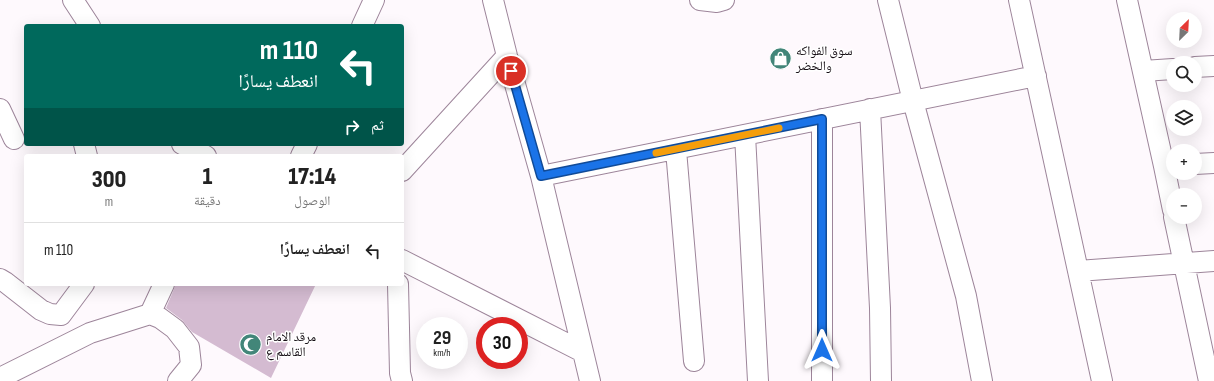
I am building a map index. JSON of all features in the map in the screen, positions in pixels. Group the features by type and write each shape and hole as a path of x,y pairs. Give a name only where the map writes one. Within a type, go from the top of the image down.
{"street":[{"path":"73,0 89,24"},
{"path":"363,24 374,0"},
{"path":"493,0 507,56 541,176 590,381"},
{"path":"888,0 913,101 966,296 982,381"},
{"path":"1019,0 1102,381"},
{"path":"1127,0 1142,71 1166,155"},
{"path":"404,169 507,56"},
{"path":"1202,67 1214,66"},
{"path":"1142,71 1166,69"},
{"path":"541,176 676,150 1036,76"},
{"path":"0,109 13,139"},
{"path":"870,109 880,308 881,381"},
{"path":"822,119 822,381"},
{"path":"745,135 758,381"},
{"path":"186,146 202,154"},
{"path":"676,150 694,362"},
{"path":"1202,164 1214,163"},
{"path":"1175,224 1183,263 1209,371"},
{"path":"404,261 583,352"},
{"path":"1078,271 1214,261"},
{"path":"0,279 41,310 50,314 61,315 83,286"},
{"path":"150,314 163,286"},
{"path":"398,286 400,373 402,381"},
{"path":"0,378 90,334 150,314 160,318 175,329 189,347 190,365 178,381"}],"building":[{"name":"مرقد الامام القاسم ع","path":"175,286 315,286 271,378 192,332 182,320 166,308"}],"slow traffic":[{"path":"656,153 779,128"}],"place":[{"name":"سوق الفواكه والخضر","path":"780,58"},
{"name":"مرقد الامام القاسم ع","path":"250,344"}],"route":[{"path":"511,71 541,176 676,150 822,119 822,350"}]}
